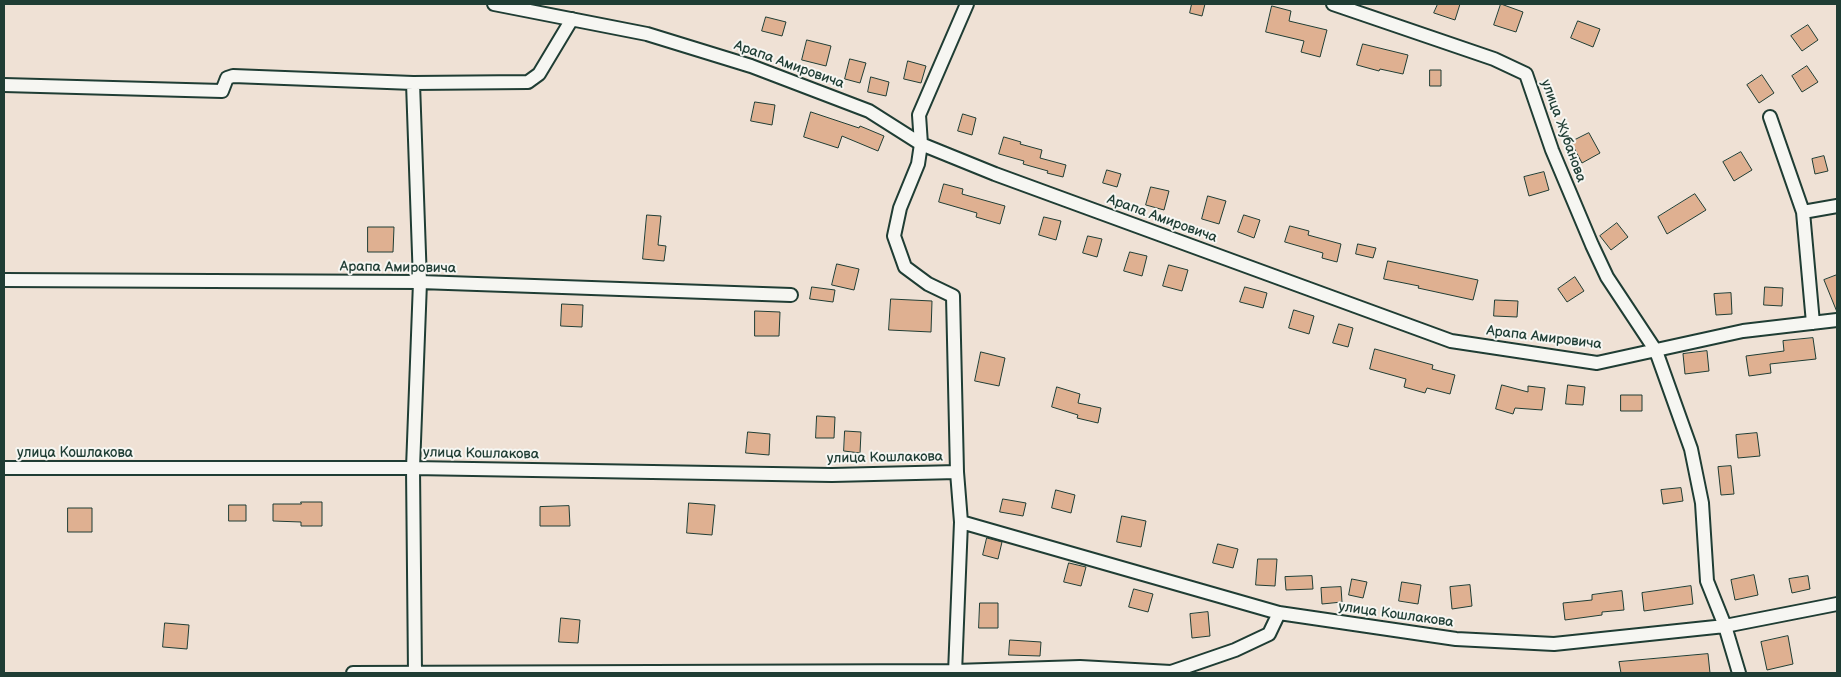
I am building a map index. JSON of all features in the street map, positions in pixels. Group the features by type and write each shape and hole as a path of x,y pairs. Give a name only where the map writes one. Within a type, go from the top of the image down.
{"street":[{"name":"Арапа Амировича","path":"494,4 647,34 751,66 869,111 921,144 995,174 1451,341 1597,363 1743,331 1837,320"},
{"path":"955,672 961,522 957,472 953,296 928,284 905,267 894,236 900,208 918,164 921,144 919,115 967,4"},
{"name":"улица Жубанова","path":"1333,4 1494,59 1526,74 1552,150 1592,245 1608,277 1656,351"},
{"path":"4,85 222,91 227,78 233,76 413,83 528,82 539,74 572,19"},
{"path":"413,83 420,282 413,468 415,673"},
{"path":"1770,117 1803,212 1813,323"},
{"path":"1803,212 1837,206"},
{"name":"Арапа Амировича","path":"4,280 420,282 791,295"},
{"path":"1656,351 1691,449 1702,503 1706,581 1725,626 1739,673"},
{"name":"улица Кошлакова","path":"4,468 413,468 832,475 957,472"},
{"name":"улица Кошлакова","path":"961,522 1279,613 1456,639 1554,644 1725,626 1837,604"},
{"path":"353,673 955,672 1080,667 1170,672 1235,650 1269,634 1279,613"}],"building":[{"path":"1192,4 1205,4 1202,16 1190,13"},
{"path":"1438,4 1460,4 1455,20 1434,13"},
{"path":"1501,4 1523,12 1516,32 1494,25"},
{"path":"1272,6 1291,11 1289,21 1327,30 1320,57 1301,52 1304,41 1266,32"},
{"path":"766,17 786,22 782,36 762,31"},
{"path":"1578,21 1600,29 1593,47 1571,38"},
{"path":"1808,25 1818,40 1802,51 1791,36"},
{"path":"807,40 831,46 826,66 802,60"},
{"path":"1363,44 1408,55 1403,74 1380,69 1379,71 1357,65"},
{"path":"850,59 866,63 860,83 845,79"},
{"path":"908,61 926,66 921,83 904,79"},
{"path":"1807,66 1818,82 1802,92 1792,76"},
{"path":"1430,70 1441,70 1441,86 1430,86"},
{"path":"1762,75 1774,93 1759,103 1747,85"},
{"path":"871,77 889,82 886,96 868,92"},
{"path":"755,102 775,105 772,125 751,121"},
{"path":"811,112 859,128 860,126 884,136 878,151 842,136 838,148 804,137"},
{"path":"963,114 976,118 972,135 958,131"},
{"path":"1589,133 1600,153 1582,163 1571,142"},
{"path":"1004,137 1042,150 1040,158 1066,165 1063,177 1023,164 1024,161 999,154"},
{"path":"1741,152 1752,170 1734,181 1723,162"},
{"path":"1824,156 1828,171 1815,174 1812,159"},
{"path":"1107,170 1121,174 1117,187 1103,183"},
{"path":"1544,172 1549,190 1529,196 1524,177"},
{"path":"944,184 963,189 962,194 1005,206 1000,224 976,217 977,213 939,202"},
{"path":"1151,187 1169,191 1164,210 1146,205"},
{"path":"1695,194 1706,210 1667,234 1658,217"},
{"path":"1208,196 1226,201 1219,224 1202,219"},
{"path":"647,215 661,216 658,245 666,246 664,261 643,259"},
{"path":"1244,215 1260,220 1254,238 1238,232"},
{"path":"1044,217 1061,221 1056,240 1039,235"},
{"path":"1617,223 1628,237 1611,250 1600,236"},
{"path":"1290,226 1309,231 1308,235 1341,244 1337,262 1322,258 1323,253 1285,242"},
{"path":"368,227 394,227 393,252 368,252"},
{"path":"1088,236 1102,239 1097,257 1083,253"},
{"path":"1358,244 1376,248 1373,258 1356,254"},
{"path":"1130,252 1147,256 1142,276 1124,271"},
{"path":"1388,261 1478,280 1473,300 1384,279"},
{"path":"837,264 859,269 854,290 832,285"},
{"path":"1169,265 1188,270 1182,291 1163,286"},
{"path":"1837,275 1837,312 1824,280"},
{"path":"1575,277 1584,291 1567,302 1558,289"},
{"path":"812,287 835,290 833,302 810,299"},
{"path":"1245,287 1267,293 1263,308 1240,302"},
{"path":"1765,287 1783,288 1782,306 1764,305"},
{"path":"1731,293 1732,314 1716,315 1714,294"},
{"path":"891,299 932,301 931,332 889,330"},
{"path":"1495,300 1518,301 1517,317 1494,316"},
{"path":"562,304 583,305 582,327 561,326"},
{"path":"1294,310 1314,316 1309,334 1289,328"},
{"path":"755,311 780,312 779,336 755,336"},
{"path":"1339,324 1353,328 1348,347 1333,343"},
{"path":"1813,338 1816,359 1770,364 1771,373 1749,376 1746,356 1784,351 1783,341"},
{"path":"1375,349 1433,365 1432,369 1455,375 1450,394 1427,388 1425,393 1404,387 1406,379 1370,369"},
{"path":"1707,351 1709,371 1685,374 1683,354"},
{"path":"981,352 1005,358 999,386 975,381"},
{"path":"1502,385 1528,392 1528,386 1545,388 1542,410 1515,408 1513,414 1496,409"},
{"path":"1568,385 1585,387 1583,405 1566,404"},
{"path":"1057,387 1080,394 1078,403 1101,408 1098,423 1077,418 1078,415 1052,407"},
{"path":"1621,395 1642,395 1642,411 1621,411"},
{"path":"817,416 835,417 834,438 816,438"},
{"path":"845,431 861,432 860,453 844,451"},
{"path":"748,432 770,434 769,455 746,453"},
{"path":"1757,433 1760,456 1738,458 1736,435"},
{"path":"1731,466 1734,494 1721,495 1718,467"},
{"path":"1681,488 1683,501 1663,504 1661,490"},
{"path":"1056,490 1075,495 1071,513 1052,508"},
{"path":"1003,499 1026,503 1023,516 1000,512"},
{"path":"301,502 322,502 322,526 301,526 301,522 273,521 273,504 301,504"},
{"path":"689,503 715,505 712,535 687,533"},
{"path":"229,505 246,505 246,521 229,521"},
{"path":"569,506 570,526 540,526 540,507"},
{"path":"68,508 92,508 92,532 68,532"},
{"path":"1122,516 1146,521 1141,547 1117,542"},
{"path":"987,538 1002,542 998,559 983,555"},
{"path":"1218,544 1238,549 1233,568 1213,563"},
{"path":"1258,559 1277,559 1275,586 1256,585"},
{"path":"1069,563 1086,567 1081,586 1064,582"},
{"path":"1754,575 1758,595 1735,600 1731,580"},
{"path":"1312,576 1313,589 1286,590 1285,577"},
{"path":"1808,576 1810,589 1792,593 1789,579"},
{"path":"1352,579 1367,582 1363,598 1349,595"},
{"path":"1402,582 1421,585 1418,604 1399,601"},
{"path":"1470,585 1472,606 1452,609 1450,587"},
{"path":"1691,586 1693,604 1644,611 1642,593"},
{"path":"1341,587 1342,602 1322,604 1321,588"},
{"path":"1134,589 1153,594 1148,612 1129,607"},
{"path":"1622,591 1624,610 1602,612 1602,615 1565,620 1563,603 1592,600 1592,595"},
{"path":"980,603 998,603 998,628 979,628"},
{"path":"1208,612 1210,636 1192,638 1190,614"},
{"path":"561,618 580,620 578,643 559,642"},
{"path":"165,623 189,625 187,649 163,647"},
{"path":"1788,636 1793,664 1767,670 1761,642"},
{"path":"1010,640 1041,642 1040,656 1009,655"},
{"path":"1708,654 1710,673 1621,673 1619,662"}]}
